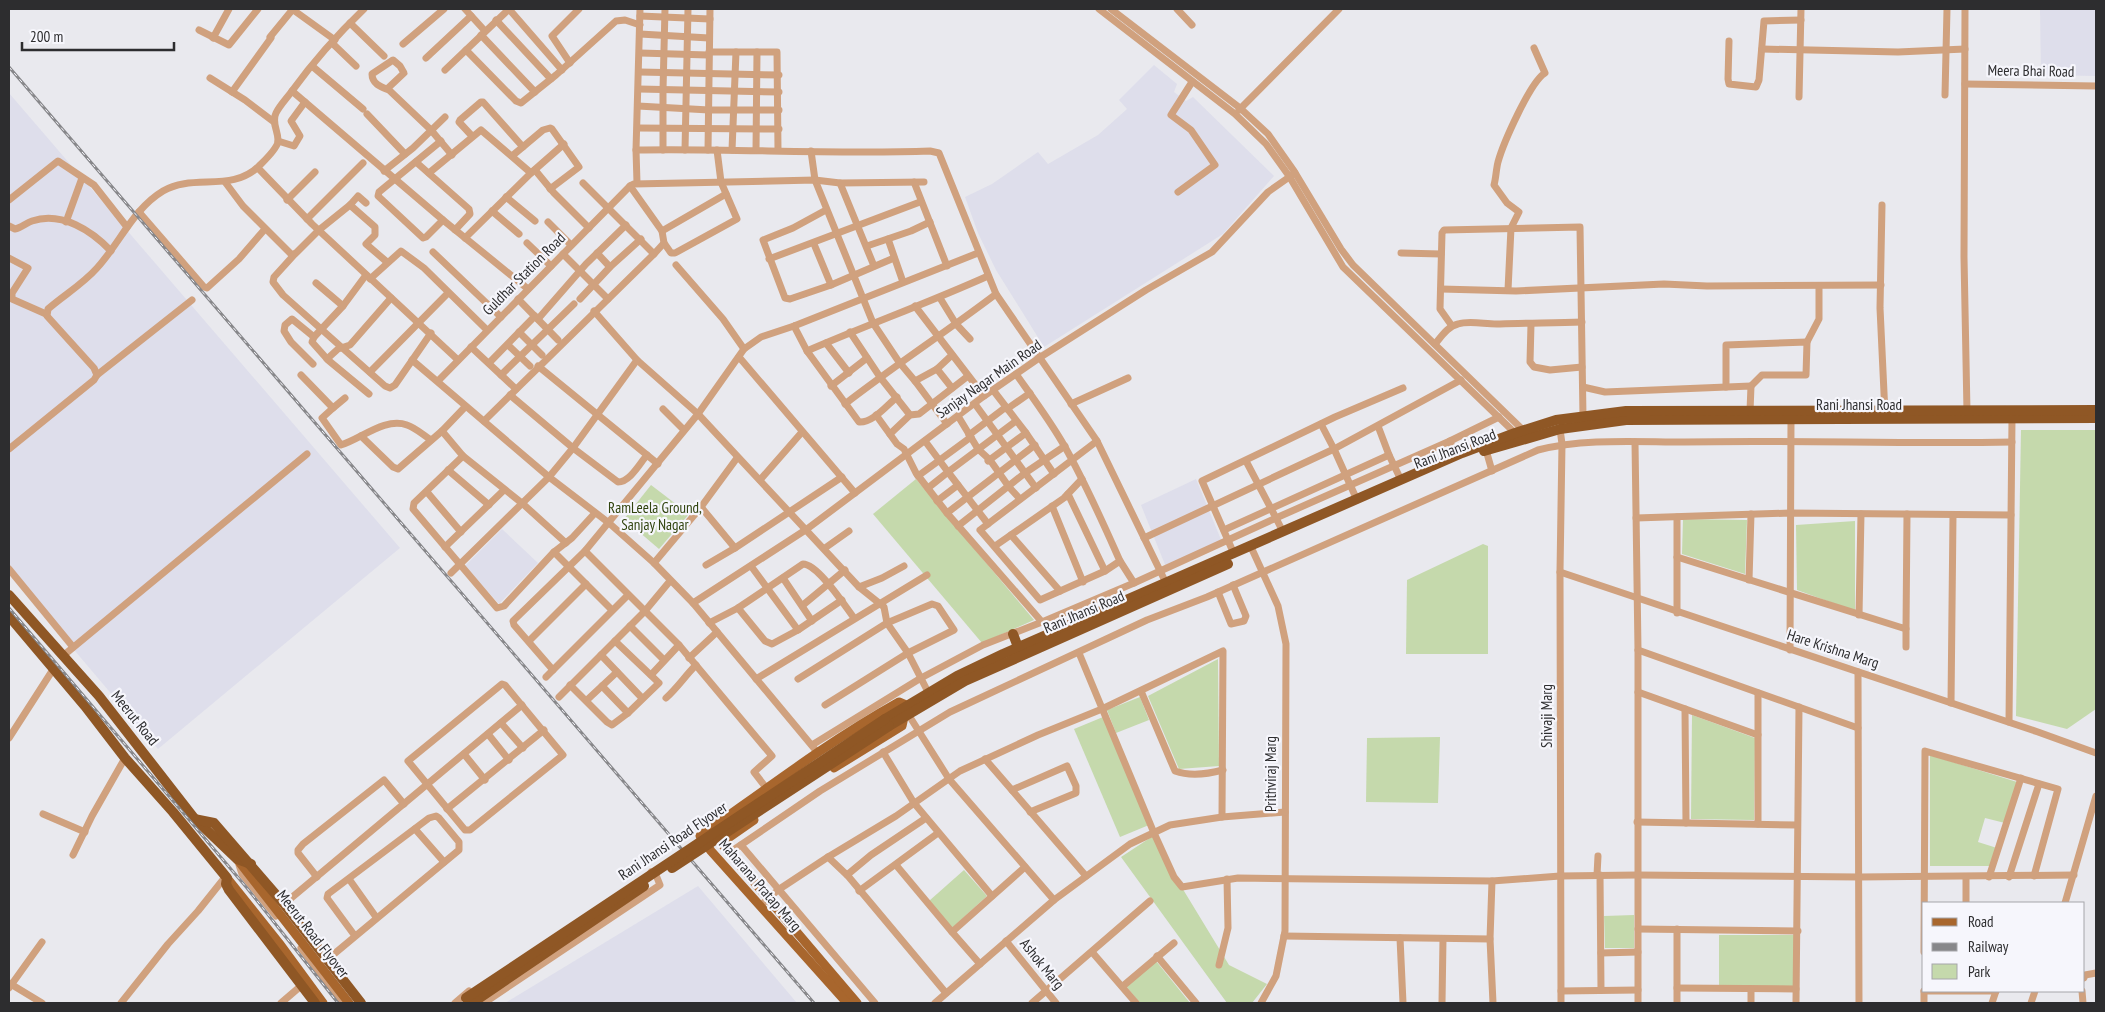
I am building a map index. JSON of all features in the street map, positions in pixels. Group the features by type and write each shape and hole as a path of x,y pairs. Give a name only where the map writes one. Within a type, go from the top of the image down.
{"highway":[{"name":"Rani Jhansi Road","path":"1885,416 1967,412 2096,410"},
{"name":"Rani Jhansi Road","path":"906,712 1053,637 1519,431 1556,420 1626,411 1751,416"},
{"name":"Rani Jhansi Road","path":"1070,630 1166,583 1234,554 1252,550 1283,532 1431,467 1560,429 1626,420 1751,416 2096,418"},
{"name":"Meerut Road","path":"9,595 64,655 126,730 194,818 237,859"},
{"path":"9,616 54,668 124,758 226,877 226,884 229,890 315,1003"},
{"path":"1012,634 1018,648"},
{"name":"Rani Jhansi Road","path":"906,712 928,692 957,676 1018,648 1053,637"},
{"name":"Rani Jhansi Road Flyover","path":"463,1002 572,933 887,722 906,712"},
{"path":"185,827 194,818 214,823 284,904 361,1003"},
{"path":"237,859 251,864"}],"main road":[{"name":"Maharana Pratap Marg","path":"847,1003 711,851 700,836 818,753 899,702 906,712 902,726 792,794 722,843 858,1003"},
{"path":"711,851 722,843"},
{"name":"Meerut Road Flyover","path":"237,859 349,1003"},
{"path":"226,877 323,1003"}],"street":[{"path":"213,38 229,9"},
{"path":"198,30 224,44 230,44 258,9"},
{"path":"232,92 293,9 334,42 356,66"},
{"path":"46,314 58,300 92,274 112,251 139,212 158,194 173,186 192,182 225,182 244,176 258,168 275,148 278,141 274,122 276,112 312,66 364,9"},
{"path":"403,44 444,9"},
{"path":"464,9 535,92"},
{"path":"444,70 509,9 562,70"},
{"path":"570,63 552,36 579,9"},
{"path":"685,150 688,9"},
{"path":"708,150 710,9"},
{"path":"1099,9 1235,114 1266,144 1292,175 1353,265 1435,344 1519,431"},
{"path":"1111,9 1240,108 1268,134 1343,267 1499,417 1519,431"},
{"path":"1177,9 1192,25"},
{"path":"1799,97 1801,9"},
{"path":"1944,95 1947,9"},
{"path":"1965,9 1964,257 1967,412"},
{"path":"1235,114 1333,11"},
{"path":"637,183 636,150 640,72 640,12 665,12 710,19"},
{"path":"663,150 665,12"},
{"path":"426,58 470,16"},
{"path":"496,20 551,79"},
{"path":"466,50 518,103 562,70 616,21 625,20 640,25"},
{"path":"1729,41 1728,79 1732,85 1753,87 1758,85 1764,21 1800,20"},
{"path":"350,23 384,56"},
{"path":"640,34 709,38"},
{"path":"1508,290 1512,228 1519,212 1507,203 1494,185 1498,161 1510,132 1529,93 1540,76 1545,73 1534,48"},
{"path":"1762,49 1947,51 1965,49"},
{"path":"732,150 736,52"},
{"path":"756,150 757,52"},
{"path":"640,53 687,55 778,52 778,150"},
{"path":"387,89 404,73 393,60 372,74 376,83 387,89 431,130 452,154"},
{"path":"312,66 365,112 405,154"},
{"path":"640,72 779,75"},
{"path":"210,78 274,122"},
{"path":"1178,192 1215,165 1191,130 1170,115 1192,82"},
{"name":"Meera Bhai Road","path":"1966,84 2096,86"},
{"path":"639,89 779,92"},
{"path":"292,91 384,171 528,289"},
{"path":"278,141 294,146 300,139 291,121 305,102"},
{"path":"472,136 459,122 483,102 523,147"},
{"path":"638,106 709,110 779,110"},
{"path":"384,171 445,117"},
{"path":"512,156 543,130 550,128 564,144 579,167 550,189"},
{"path":"638,128 779,129"},
{"path":"429,173 478,131 483,130 512,156 533,171 589,228"},
{"path":"441,141 379,192 378,196 421,237 426,237 443,220"},
{"path":"465,238 533,171 564,144"},
{"path":"636,150 930,151 939,153 996,294 1097,441 1166,583"},
{"path":"717,150 721,182 737,218 735,222 674,254 671,253 664,243 662,231 630,186 637,183 721,182 815,180 840,183 924,182"},
{"path":"811,151 815,180 852,275 873,322 899,362 947,424"},
{"path":"9,200 58,161 94,186 127,227"},
{"path":"416,162 470,211 468,216 455,230"},
{"path":"307,219 363,163"},
{"path":"258,168 318,230 458,360"},
{"path":"287,200 315,172"},
{"name":"Sanjay Nagar Main Road","path":"692,603 807,529 984,396 1039,358 1146,290 1212,252 1268,192 1292,175"},
{"path":"66,222 82,178"},
{"path":"225,182 243,206 288,254 294,255"},
{"path":"914,182 920,202 930,222 946,266"},
{"path":"583,183 654,254"},
{"path":"840,183 874,266"},
{"name":"Guldhar Station Road","path":"438,381 630,186"},
{"path":"662,231 726,194"},
{"path":"366,203 358,196 350,205 318,230 274,277 273,282 282,294 385,386 392,387 430,333"},
{"path":"506,197 535,221"},
{"path":"769,260 920,202"},
{"path":"350,205 375,227 375,235 366,244 387,262"},
{"path":"1882,205 1880,285 1885,416"},
{"path":"826,210 793,228 765,238 763,242 784,297 787,299 831,285 894,258"},
{"path":"492,211 519,234"},
{"path":"139,212 204,287 207,288 239,259 265,229"},
{"path":"9,226 15,230 32,221 60,219 91,232 112,251"},
{"path":"548,222 571,245"},
{"path":"867,246 911,231 930,222"},
{"path":"489,363 536,318 626,225"},
{"path":"1452,326 1440,309 1442,233 1444,230 1580,227 1583,416"},
{"path":"501,375 610,267 641,239"},
{"path":"888,239 903,282"},
{"path":"527,243 551,266"},
{"path":"484,422 538,366 664,243"},
{"path":"814,244 831,285"},
{"path":"369,394 312,344 314,337 368,277 383,268 387,262 401,252 424,268 487,330"},
{"path":"432,252 501,317"},
{"path":"597,253 610,267"},
{"path":"552,670 514,625 513,621 570,567 609,523 698,414 744,349 761,337 794,326 978,253"},
{"path":"563,254 608,299"},
{"path":"1401,254 1441,254"},
{"path":"9,258 28,268 12,298 46,314 94,368 97,375"},
{"path":"676,265 722,319 744,349"},
{"path":"807,351 873,322 940,298 988,276"},
{"path":"316,283 343,306"},
{"path":"1441,289 1508,290 1664,284 1707,286 1880,285"},
{"path":"1583,388 1605,392 1751,386 1762,375 1806,375 1807,342 1819,319 1820,286"},
{"path":"370,372 448,293"},
{"path":"845,404 899,362 938,338 996,294"},
{"path":"327,358 335,351 350,346 391,298"},
{"path":"940,298 956,324 970,339"},
{"path":"518,299 558,340"},
{"path":"9,449 94,380 97,375 192,300"},
{"path":"915,306 984,396"},
{"path":"594,312 637,360 698,414 737,458 807,529 859,586 884,607 887,623 908,653 928,692"},
{"path":"313,364 291,342 284,331 285,326 292,320 314,337"},
{"path":"1435,344 1452,326 1459,323 1501,324 1515,322 1531,324 1582,322"},
{"path":"1531,324 1530,362 1534,367 1550,370 1582,368"},
{"path":"794,326 807,351 859,422 865,422 876,415 897,397"},
{"path":"520,332 542,354"},
{"path":"850,332 880,377 910,415"},
{"path":"1726,387 1726,345 1807,342"},
{"path":"826,343 849,373"},
{"path":"508,344 530,366"},
{"path":"470,348 489,363 501,375 513,392 573,448 618,482 623,482 647,455"},
{"path":"915,381 937,369 952,355"},
{"path":"739,357 855,493"},
{"path":"831,386 867,358"},
{"path":"412,360 438,381 465,407 609,523 654,563 710,623 818,753"},
{"path":"451,573 523,504 549,476 573,448 637,360"},
{"path":"538,366 596,416 658,464"},
{"path":"937,369 952,388"},
{"path":"301,374 333,408"},
{"path":"1016,374 1072,460 1120,561 1134,583"},
{"path":"890,434 910,415 919,414 968,376"},
{"path":"1071,404 1128,378"},
{"path":"1144,538 1214,507 1334,449 1461,380"},
{"path":"1751,386 1751,416"},
{"path":"1234,554 1202,481 1321,424 1403,388"},
{"path":"993,390 1054,474"},
{"path":"918,476 1006,408 1030,393"},
{"path":"345,398 322,418 340,445 384,426 401,424 412,428 430,440"},
{"path":"974,404 1036,488"},
{"path":"361,436 393,467 398,469 442,431 465,407"},
{"path":"663,408 684,430"},
{"path":"876,415 907,455 918,476 947,513 1042,622"},
{"path":"958,416 978,449 1020,499"},
{"path":"1790,650 1791,416"},
{"path":"812,745 920,678 983,646 1134,583 1228,539 1426,452 1499,417"},
{"path":"2009,722 2012,419"},
{"path":"928,488 1016,421"},
{"path":"1321,424 1356,500"},
{"path":"1378,426 1389,455 1402,480"},
{"name":"Shivaji Marg","path":"1560,429 1562,444 1560,572 1561,1003"},
{"path":"442,431 463,456 523,504 566,544"},
{"path":"760,480 802,432"},
{"path":"988,461 1026,433"},
{"path":"729,853 805,801 883,752 968,703 1147,620 1232,586 1538,450 1562,444 1635,442 1791,440 1950,443 2012,442"},
{"path":"925,441 988,524"},
{"path":"1097,441 980,530 1040,600 1083,582 1120,561"},
{"path":"1450,441 1456,459"},
{"path":"1635,442 1638,650 1638,1003"},
{"path":"947,513 1034,445"},
{"path":"958,526 1025,473 1064,446"},
{"path":"1486,450 1492,471"},
{"path":"1426,452 1431,467"},
{"path":"64,655 307,454"},
{"path":"1224,530 1389,455"},
{"path":"463,456 414,503 413,509 494,606 500,608 504,606 554,552 566,544 595,513"},
{"path":"654,563 701,507 737,458"},
{"path":"1246,461 1283,532"},
{"path":"448,470 489,505"},
{"path":"706,565 842,477"},
{"path":"995,546 1068,494 1082,479"},
{"path":"937,500 958,485"},
{"path":"445,547 504,490"},
{"path":"427,492 461,532"},
{"path":"1068,494 1105,571"},
{"path":"1052,506 1083,582"},
{"path":"701,507 735,548"},
{"path":"1636,518 1790,513 2012,515"},
{"path":"1750,514 1750,580"},
{"path":"1859,614 1861,514"},
{"path":"1906,647 1907,514"},
{"path":"1951,703 1953,515"},
{"path":"1677,516 1677,612"},
{"path":"824,548 848,531"},
{"path":"1012,535 1060,591"},
{"name":"Prithviraj Marg","path":"1252,550 1278,606 1286,644 1284,936 1276,976 1261,1003"},
{"path":"585,551 679,645 772,756 754,772 767,788"},
{"path":"554,552 612,610"},
{"path":"1677,557 1906,629"},
{"path":"710,623 738,608 798,567 806,564 829,585 854,618"},
{"path":"752,566 798,630"},
{"path":"859,586 882,578 904,566"},
{"path":"9,569 73,647"},
{"path":"803,605 845,570"},
{"name":"Hare Krishna Marg","path":"1560,572 2009,722 2096,753"},
{"path":"756,679 854,618 927,576"},
{"path":"783,578 812,621"},
{"path":"559,697 645,611 670,581"},
{"path":"529,641 586,584"},
{"path":"1218,592 1231,624 1244,621 1246,616 1232,586"},
{"path":"546,677 628,595"},
{"path":"738,608 768,643 776,643 842,600"},
{"path":"798,679 887,623 932,604 938,606 954,629 950,633 908,653 825,705"},
{"path":"26,615 38,605"},
{"path":"630,626 664,660"},
{"path":"689,658 717,632"},
{"path":"570,685 609,724 615,724 628,713 658,682 615,641"},
{"path":"651,675 679,645"},
{"path":"1638,650 1858,728"},
{"path":"760,906 778,890 914,803 960,771 1038,734 1102,709 1223,651 1222,817"},
{"path":"1079,653 1154,833 1174,876 1182,887 1228,879 1283,877 1492,880 1599,875 1859,877 2074,875"},
{"path":"601,655 642,698"},
{"path":"666,698 680,685 682,680 696,665"},
{"path":"9,738 54,668"},
{"path":"587,700 617,672"},
{"path":"1858,672 1859,1003"},
{"path":"502,684 506,685 522,705 563,753 562,757 470,830 463,828 408,761 502,684"},
{"path":"602,686 628,713"},
{"path":"1141,691 1175,771 1184,774 1211,773 1223,770"},
{"path":"1638,692 1758,735"},
{"path":"1758,693 1758,824"},
{"path":"284,904 522,705"},
{"path":"1796,1003 1799,707"},
{"path":"1685,709 1686,823"},
{"path":"906,712 949,779 1054,900"},
{"path":"501,723 523,748"},
{"path":"447,809 485,780 544,730"},
{"path":"488,734 509,760"},
{"path":"2088,749 2096,744"},
{"path":"1924,902 1925,751 2058,789 2034,876"},
{"path":"883,752 914,803 992,896"},
{"path":"464,754 485,780"},
{"path":"73,855 124,758"},
{"path":"985,759 1086,876"},
{"path":"1012,790 1067,766 1076,786 1076,793 1030,812"},
{"path":"1989,877 2021,778"},
{"path":"317,876 298,853 303,844 384,780 404,804"},
{"path":"2009,877 2039,784"},
{"path":"2065,902 2096,796"},
{"path":"935,1003 1054,900 1130,844 1170,825 1222,817 1285,812"},
{"path":"43,814 85,832"},
{"path":"328,959 460,850 460,845 439,818 432,817 328,894 327,898 355,936"},
{"path":"846,875 871,855 926,818"},
{"path":"1637,822 1798,825"},
{"path":"415,829 444,862"},
{"path":"859,891 938,833"},
{"path":"741,845 875,1003"},
{"path":"1598,856 1601,990"},
{"path":"828,857 846,875 946,993"},
{"path":"237,859 242,874 343,1003"},
{"path":"896,865 980,964"},
{"path":"952,932 1025,867"},
{"path":"463,1002 461,996 644,874 649,872 656,874 660,885 484,1003"},
{"path":"121,1003 168,944 226,877 233,880 328,1003"},
{"path":"1966,877 1966,902"},
{"path":"348,879 376,918"},
{"path":"1219,965 1228,928 1228,879"},
{"path":"1492,880 1490,939 1493,1003"},
{"path":"1032,1003 1150,901"},
{"path":"1638,929 1798,931"},
{"path":"1677,929 1677,1003"},
{"path":"1284,936 1490,939"},
{"path":"1400,938 1404,1003"},
{"path":"1442,1003 1443,939"},
{"name":"Ashok Marg","path":"1006,941 1056,1003"},
{"path":"42,942 10,985 42,1003"},
{"path":"1123,986 1174,943"},
{"path":"1092,952 1136,1003"},
{"path":"1601,953 1638,952"},
{"path":"1157,956 1196,1003"},
{"path":"281,1003 302,985"},
{"path":"1677,988 1796,990"},
{"path":"1751,989 1751,1003"},
{"path":"1561,991 1638,990"}],"shaded area":[{"path":"2040,9 2096,9 2096,76 2041,75"},
{"path":"1154,65 1177,84 1174,92 1186,101 1193,97 1274,176 1223,234 1044,347 996,270 978,233 965,197 992,184 1038,152 1048,164 1098,135 1127,109 1119,100"},
{"path":"9,93 400,548 158,749 9,573"},
{"path":"1196,479 1222,542 1166,567 1141,505"},
{"path":"502,529 538,563 499,604 465,566"},
{"path":"698,886 797,1003 505,1003"}],"green space":[{"path":"2021,430 2096,430 2096,709 2067,729 2016,716"},
{"path":"916,479 1034,620 982,643 873,514"},
{"name":"RamLeela Ground, Sanjay Nagar","path":"651,485 689,514 659,549 624,519"},
{"path":"1683,519 1747,520 1745,574 1682,554"},
{"path":"1855,521 1855,611 1797,590 1796,525"},
{"path":"1483,544 1488,546 1488,654 1406,654 1407,580"},
{"path":"1218,659 1219,766 1179,769 1148,696"},
{"path":"1140,697 1149,720 1116,733 1107,710"},
{"path":"1692,715 1755,738 1754,820 1691,819"},
{"path":"1103,717 1149,825 1120,837 1074,729"},
{"path":"1440,737 1438,803 1366,802 1367,738"},
{"path":"1930,755 2017,782 2005,823 1985,818 1978,842 1997,848 1991,866 1930,866"},
{"path":"1153,836 1229,965 1267,984 1252,1003 1227,1003 1121,857"},
{"path":"964,870 987,896 952,928 929,901"},
{"path":"1634,915 1634,948 1605,948 1604,916"},
{"path":"1719,935 1794,935 1794,986 1719,986"},
{"path":"1156,961 1190,1003 1140,1003 1126,986"}],"railway":[{"path":"9,67 814,1003"},
{"path":"9,608 247,888 338,1003"}]}
